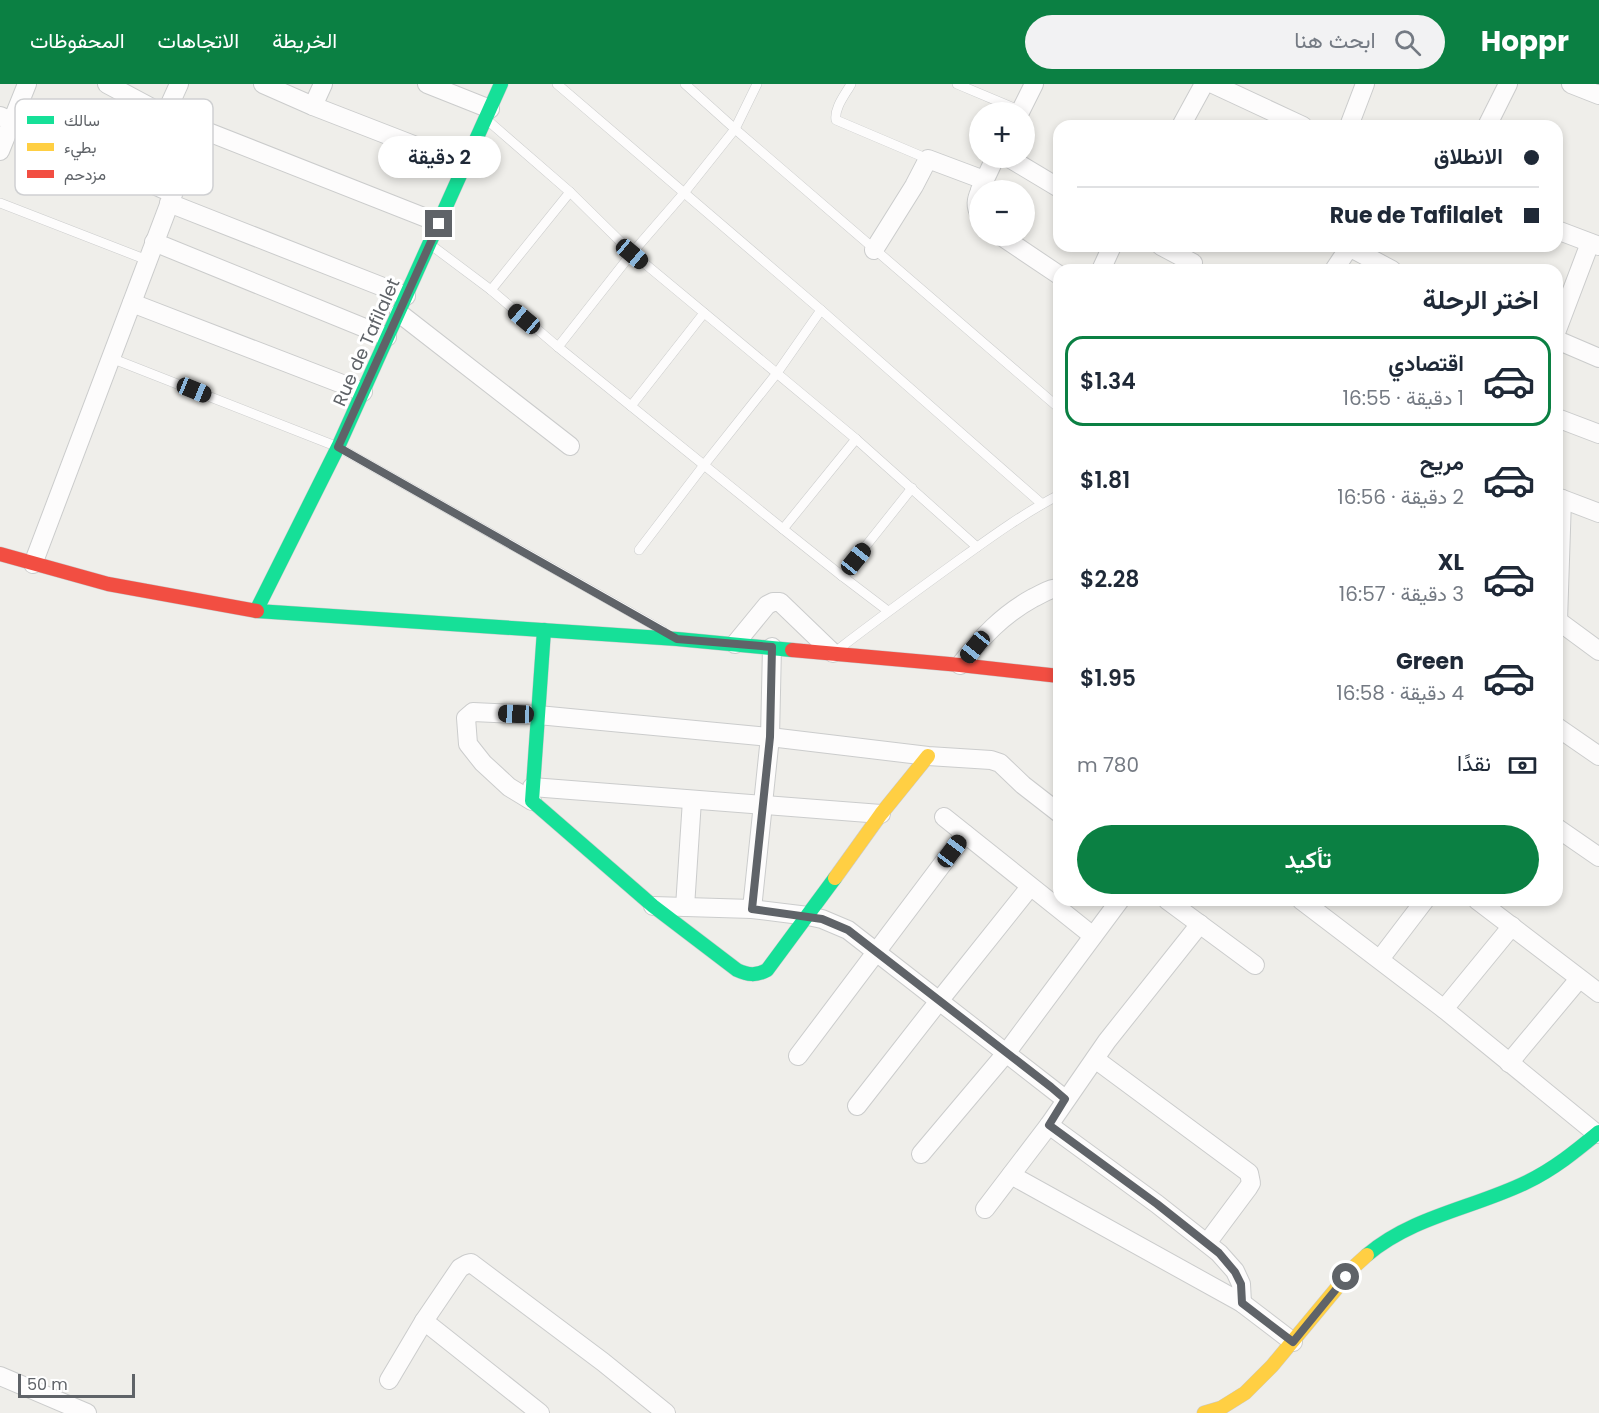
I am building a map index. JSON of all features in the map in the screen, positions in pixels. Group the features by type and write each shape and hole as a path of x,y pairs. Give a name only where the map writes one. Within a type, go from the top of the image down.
{"street":[{"path":"18,99 27,84"},
{"path":"107,84 134,99"},
{"path":"172,99 179,84"},
{"path":"263,84 313,106 465,165"},
{"path":"313,106 323,84"},
{"path":"427,84 488,114"},
{"name":"Rue de Tafilalet","path":"256,611 338,447 501,84"},
{"path":"1026,102 1034,84"},
{"path":"1184,120 1204,84"},
{"path":"1213,84 1290,120"},
{"path":"1351,120 1365,84"},
{"path":"1490,120 1508,84"},
{"path":"1571,84 1599,96"},
{"path":"0,151 6,119 15,104"},
{"path":"213,134 439,224"},
{"path":"874,250 928,159 969,181"},
{"path":"1026,168 1053,184"},
{"path":"164,195 406,296"},
{"path":"33,564 171,195"},
{"path":"1563,232 1594,245 1563,316"},
{"path":"154,242 387,337"},
{"path":"1016,246 1053,271"},
{"path":"1172,252 1193,263"},
{"path":"1358,252 1381,264"},
{"path":"132,303 363,392"},
{"path":"399,313 570,446"},
{"path":"1563,343 1599,358"},
{"path":"1563,420 1599,434"},
{"path":"1563,500 1599,513"},
{"path":"0,554 108,584 256,611 677,639 960,664 1053,675"},
{"path":"960,664 991,628 1015,608 1053,588"},
{"path":"735,644 766,605 780,602 833,653"},
{"path":"1563,624 1599,651"},
{"path":"532,794 544,630"},
{"path":"752,909 770,737 772,647"},
{"path":"880,814 692,800 532,794 509,787 483,763 468,744 466,718 473,712 538,715 770,737 928,756 991,760 1000,763 1053,808"},
{"path":"1563,730 1599,756"},
{"path":"532,794 653,906 737,970 745,974 759,975 767,970 880,814 928,756"},
{"path":"686,907 692,800"},
{"path":"944,817 1053,905"},
{"path":"1563,832 1599,857"},
{"path":"798,1056 965,834"},
{"path":"857,1106 1030,887"},
{"path":"653,906 752,909 822,919 848,930 1065,1099"},
{"path":"1054,906 1093,936"},
{"path":"921,1154 1006,1052 1116,906"},
{"path":"1175,906 1255,965"},
{"path":"1204,1413 1221,1408 1245,1393 1293,1342 1356,1265 1379,1245 1412,1226 1526,1183 1557,1166 1598,1133 1316,906"},
{"path":"1380,959 1420,906"},
{"path":"1485,906 1599,993"},
{"path":"986,1209 1049,1125 1107,1041 1200,924"},
{"path":"1444,1008 1512,926"},
{"path":"1509,1063 1579,979"},
{"path":"1095,1059 1249,1173 1251,1183 1207,1243"},
{"path":"1049,1125 1219,1253 1235,1272 1241,1284 1242,1303"},
{"path":"1011,1175 1242,1303 1293,1342"},
{"path":"389,1380 424,1321 460,1268 471,1263 603,1362 666,1413"},
{"path":"424,1321 540,1413"},
{"path":"0,1376 87,1413"}],"lane":[{"path":"557,84 821,310 1042,504"},
{"path":"685,84 1053,403"},
{"path":"558,347 735,129 757,84"},
{"path":"851,84 837,109 836,120 928,159"},
{"path":"957,84 998,102"},
{"path":"488,114 632,254 856,439 977,547"},
{"path":"491,290 570,192"},
{"path":"0,203 147,260"},
{"path":"429,244 491,290 783,529 888,611"},
{"path":"639,550 777,373 821,310"},
{"path":"631,406 704,313"},
{"path":"111,358 338,447 677,639"},
{"path":"783,529 856,439"},
{"path":"842,576 912,488"},
{"path":"833,653 977,547 1053,498"}],"traffic: fast":[{"path":"256,611 338,447 501,84"},
{"path":"257,611 677,639 792,650"},
{"path":"544,630 532,801 653,906 737,970 756,974 767,970 835,878"},
{"path":"1367,1255 1404,1231 1537,1177 1599,1132"}],"traffic: slow":[{"path":"835,878 881,814 928,756"},
{"path":"1204,1413 1221,1408 1245,1393 1272,1366 1356,1265 1367,1255"}],"traffic: jam":[{"path":"0,554 108,584 257,611"},
{"path":"792,650 1053,675"}],"route":[{"path":"439,224 338,447 677,639 772,647 770,737 752,909 822,919 848,930 1051,1087 1065,1099 1049,1125 1157,1204 1219,1253 1235,1272 1241,1284 1242,1303 1293,1342 1346,1277"}]}
